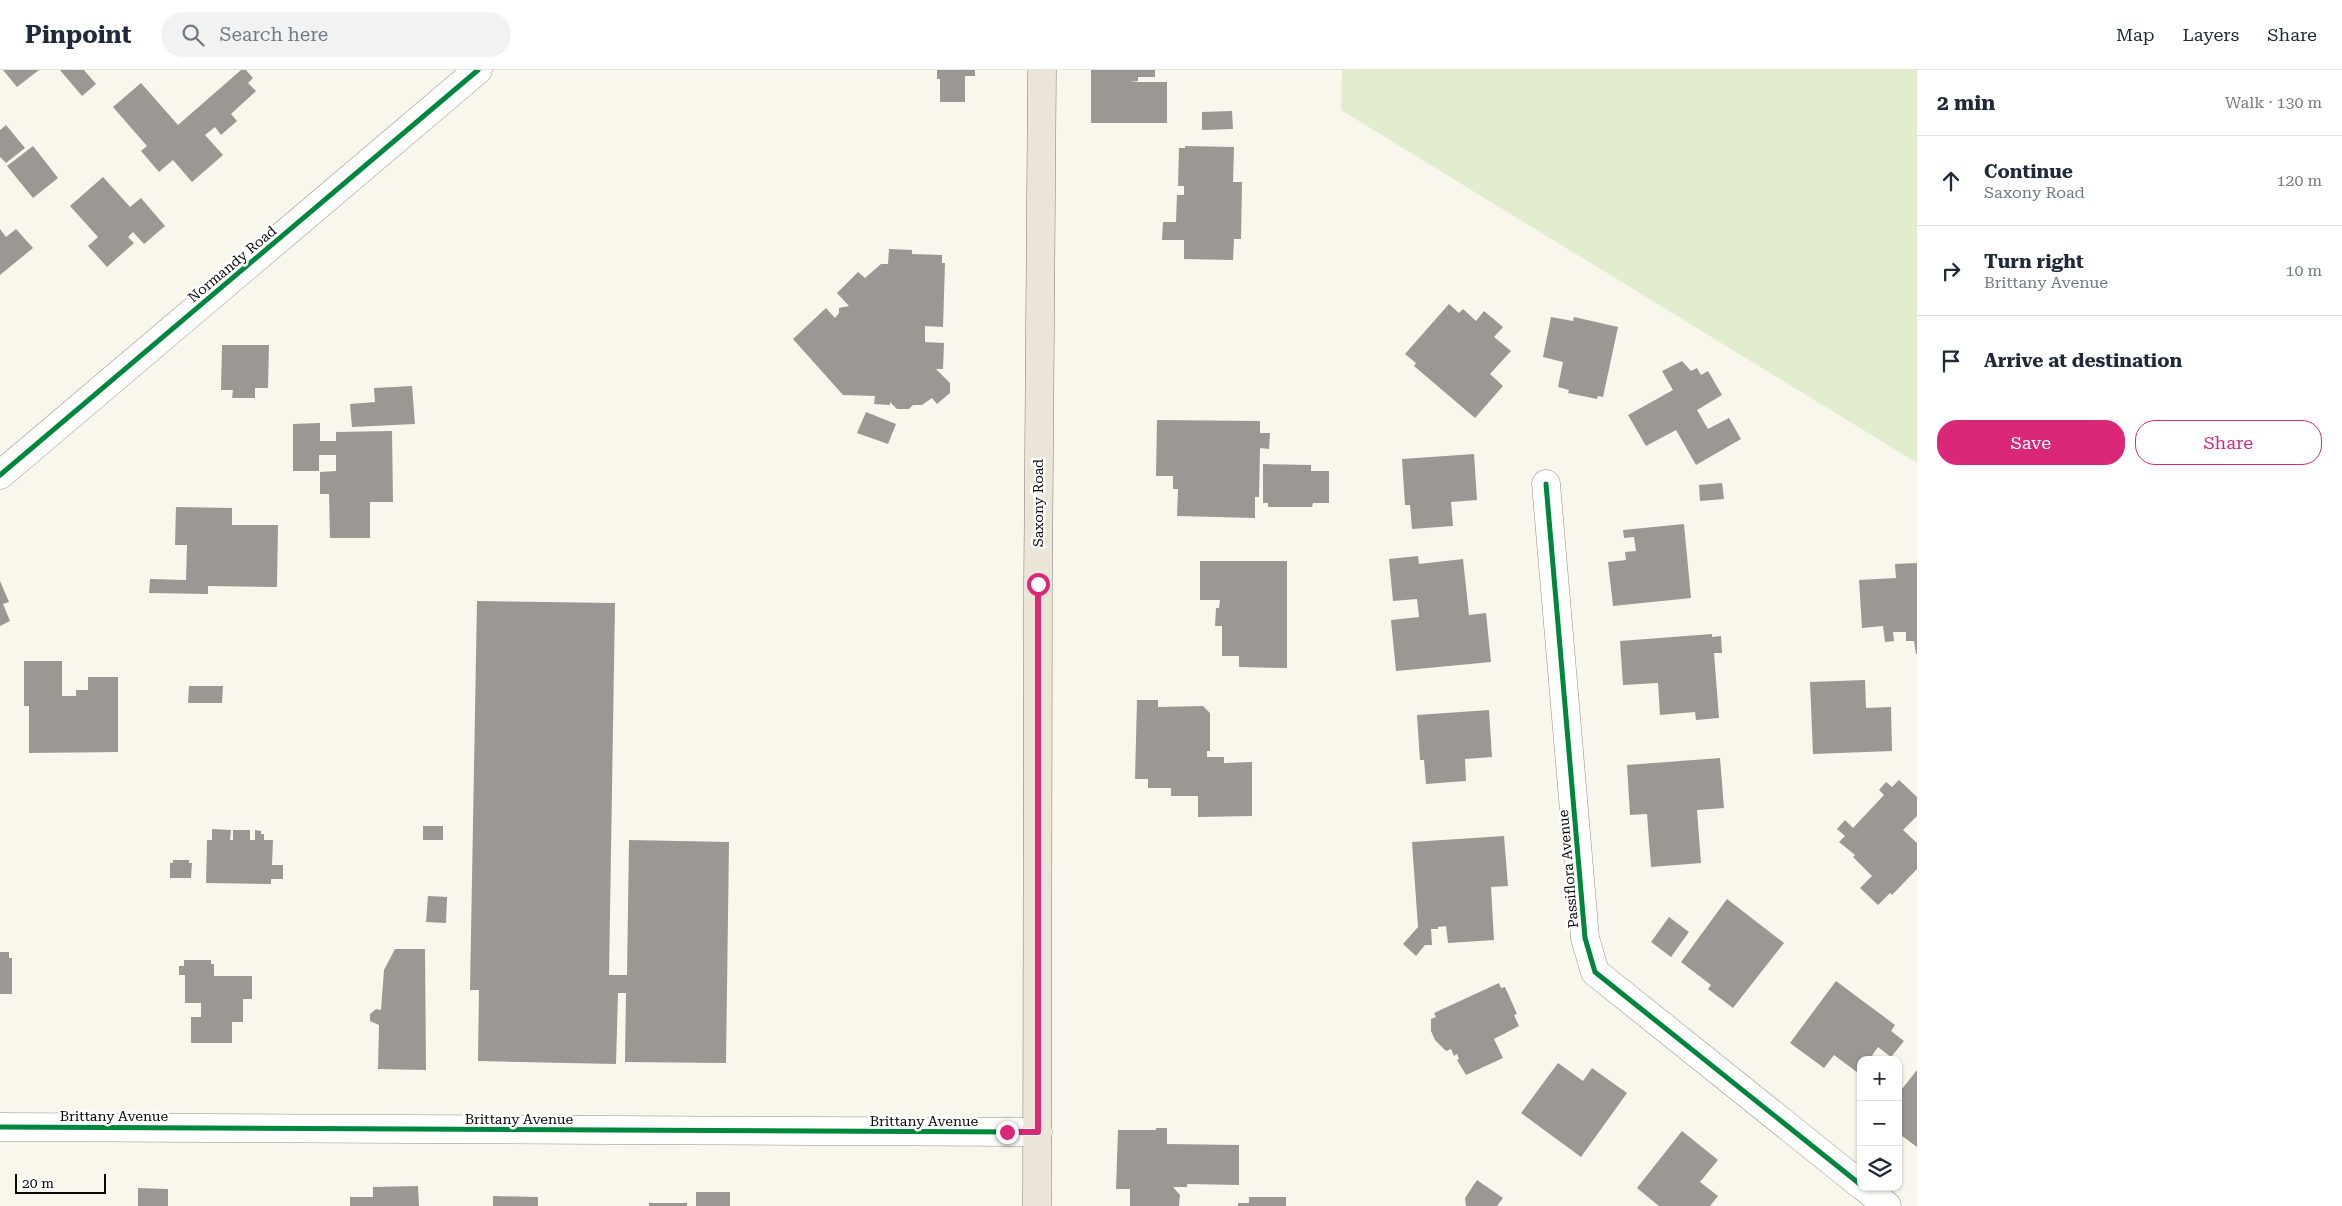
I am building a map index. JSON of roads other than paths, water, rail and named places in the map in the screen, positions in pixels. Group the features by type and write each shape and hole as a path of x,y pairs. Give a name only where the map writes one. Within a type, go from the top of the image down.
{"main road":[{"name":"Saxony Road","path":"1037,1206 1038,584 1042,70"}],"street":[{"name":"Normandy Road","path":"0,475 478,70"},
{"name":"Passiflora Avenue","path":"1546,484 1585,938 1595,972 1857,1182"},
{"name":"Brittany Avenue","path":"0,1127 1038,1132"},
{"path":"1869,1191 1887,1206"}]}
